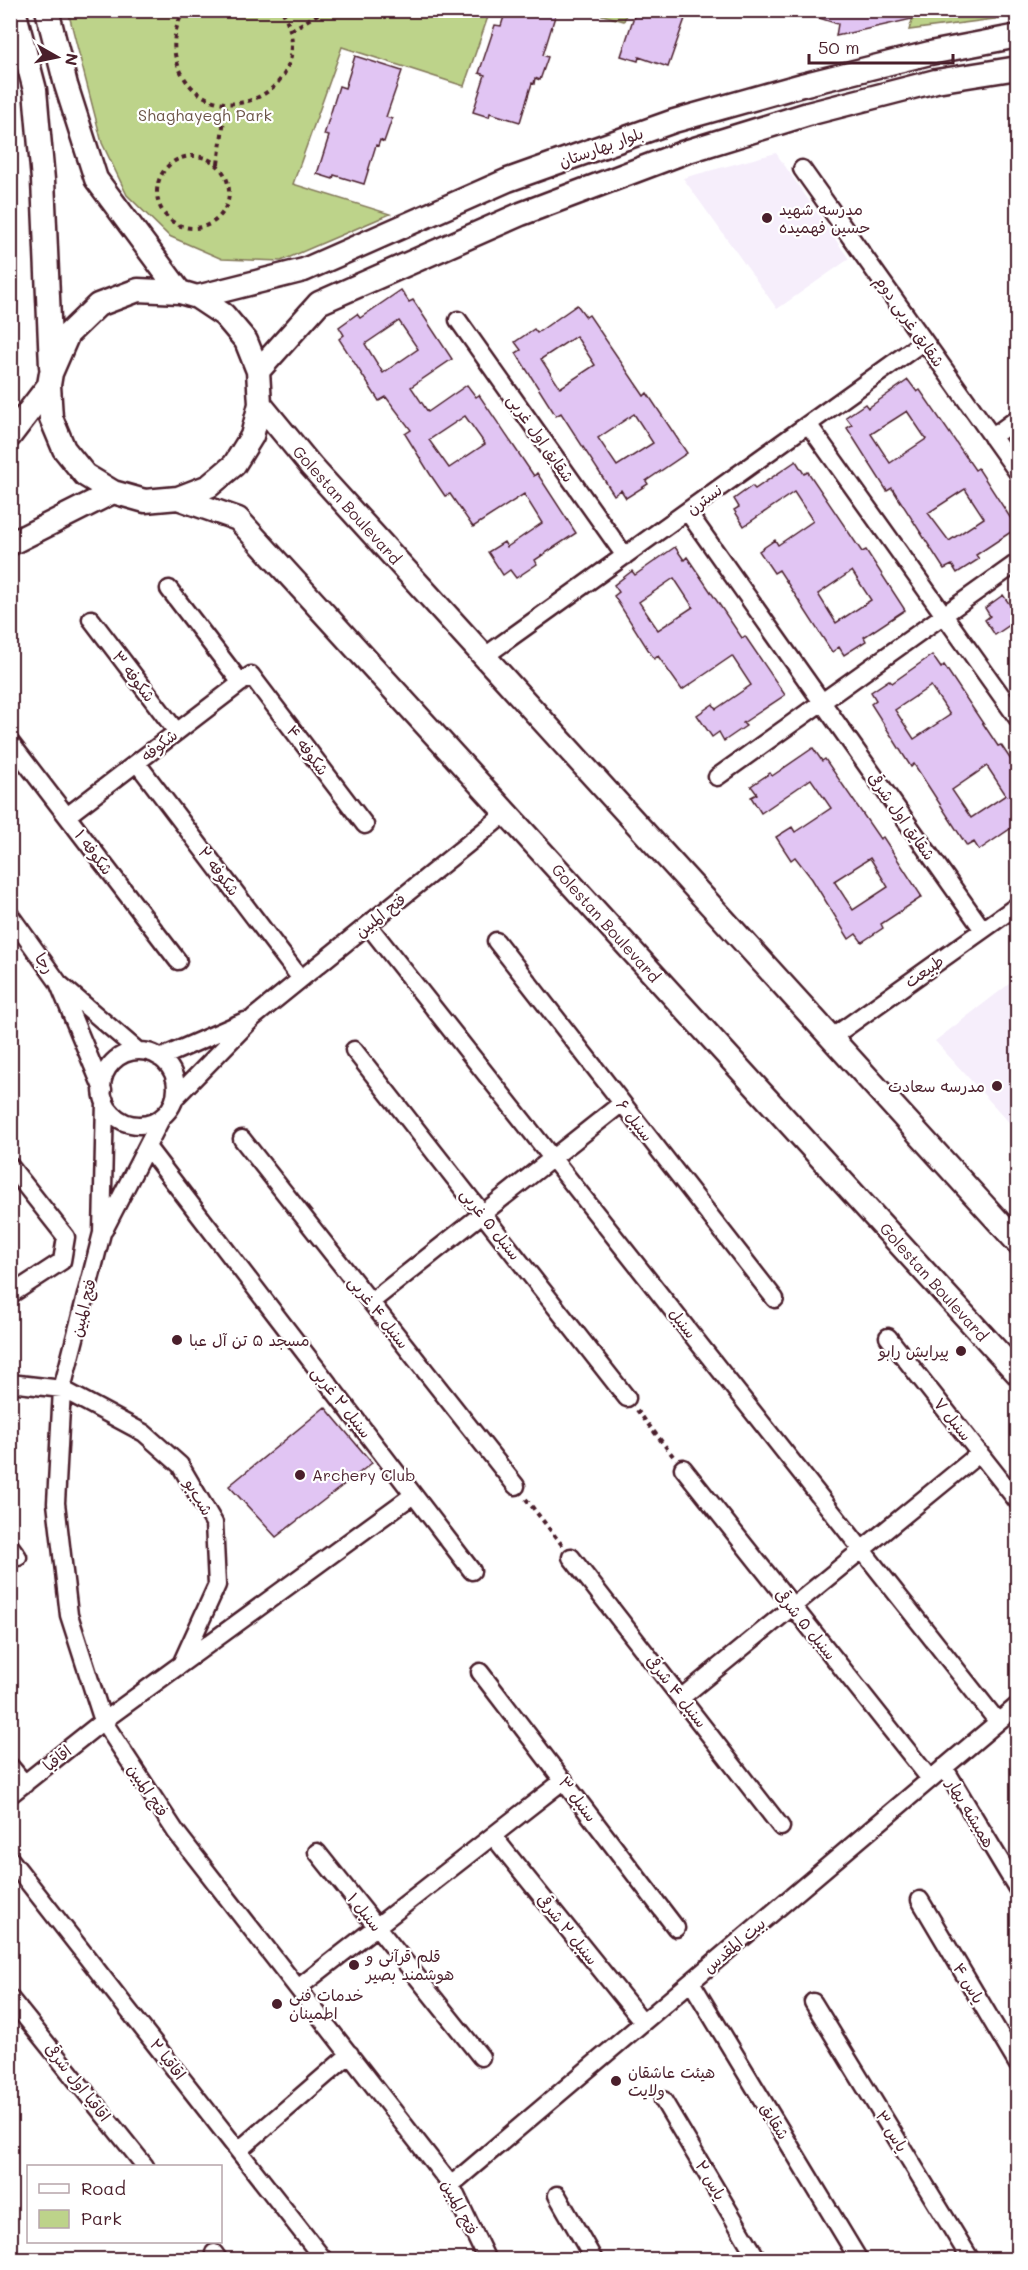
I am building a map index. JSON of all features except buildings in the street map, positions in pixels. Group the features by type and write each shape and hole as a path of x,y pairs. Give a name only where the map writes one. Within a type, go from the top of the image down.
{"main road":[{"path":"14,10 35,90 43,180 51,418 64,449 85,475 113,492 145,501 178,498 209,486 234,465 252,436 260,404 258,371 246,340 225,315 188,294 96,179 66,85 47,10"},
{"name":"بلوار بهارستان","path":"188,294 304,270 508,180 674,121 930,52 1017,36"},
{"name":"بلوار بهارستان","path":"258,371 319,303 521,214 685,152 808,114 936,81 1017,68"},
{"path":"10,436 50,379 68,334 98,305 138,290 188,294"},
{"name":"Golestan Boulevard","path":"260,404 311,466 1017,1243"},
{"path":"10,544 113,492"},
{"name":"Golestan Boulevard","path":"178,498 238,519 1017,1374"}],"street":[{"name":"شقایق غربی دوم","path":"802,169 1017,473"},
{"name":"شقایق اول غربی","path":"458,320 625,556"},
{"name":"نسترن","path":"485,656 924,341"},
{"path":"992,437 1017,418"},
{"path":"808,424 1017,719"},
{"path":"687,512 822,702"},
{"path":"717,777 1017,562"},
{"name":"شکوفه ۴","path":"170,589 365,825"},
{"name":"شکوفه ۳","path":"91,619 177,732"},
{"name":"شکوفه","path":"67,816 246,679"},
{"name":"شقایق اول شرقی","path":"822,702 983,930"},
{"name":"شکوفه ۱","path":"10,742 177,961"},
{"name":"شکوفه ۲","path":"137,762 301,979"},
{"name":"فتح المبین","path":"254,1017 506,813"},
{"name":"طبیعت","path":"831,1038 1017,905"},
{"name":"رجا","path":"10,915 58,982"},
{"name":"سنبل","path":"368,925 998,1722"},
{"name":"سنبل ۶","path":"496,940 775,1299"},
{"path":"58,982 138,1051"},
{"path":"58,982 110,1111 129,1124 141,1125 162,1118"},
{"path":"160,1058 254,1017"},
{"path":"175,1098 254,1017"},
{"name":"سنبل ۵ غربی","path":"354,1050 627,1398"},
{"path":"138,1051 149,1052 168,1065 174,1075 175,1098 170,1109 162,1118 102,1233 104,1078 117,1059 138,1051"},
{"path":"371,1302 622,1103"},
{"name":"سنبل ۴ غربی","path":"242,1138 516,1486"},
{"name":"سنبل ۲ غربی","path":"147,1147 472,1570"},
{"path":"10,1166 66,1237 62,1261 10,1295"},
{"name":"فتح المبین","path":"102,1233 62,1389 56,1503 69,1615 103,1721 176,1832 451,2185 487,2259"},
{"name":"سنبل ۷","path":"888,1337 1017,1502"},
{"path":"10,1383 62,1389"},
{"name":"شب‌بو","path":"62,1389 144,1433 180,1465 214,1523 217,1585 182,1663"},
{"path":"682,1697 980,1453"},
{"name":"سنبل ۵ شرقی","path":"683,1468 930,1779"},
{"name":"اقاقیا","path":"10,1795 103,1721 413,1495"},
{"name":"سنبل ۴ شرقی","path":"571,1557 781,1827"},
{"name":"سنبل ۳","path":"480,1672 676,1928"},
{"name":"بیت المقدس","path":"451,2185 1017,1705"},
{"path":"10,1766 25,1784"},
{"name":"همیشه بهار","path":"944,1767 1017,1890"},
{"path":"298,1988 564,1780"},
{"name":"سنبل ۲ شرقی","path":"493,1836 643,2022"},
{"name":"سنبل ۱","path":"317,1852 481,2057"},
{"name":"اقاقیا ۲","path":"10,1859 324,2259"},
{"name":"یاس ۴","path":"920,1900 1017,2065"},
{"name":"شقایق","path":"691,1982 859,2259"},
{"name":"اقاقیا اول شرقی","path":"10,1998 144,2165"},
{"name":"یاس ۳","path":"813,2002 971,2259"},
{"path":"239,2150 350,2054"},
{"name":"یاس ۲","path":"663,2100 758,2259"},
{"path":"557,2195 594,2259"}],"path":[{"path":"185,10 175,31 174,51 179,70 191,87 207,98 225,104 245,103 263,96 278,84 288,68 292,49 291,30 283,11"},
{"path":"291,30 325,10"},
{"path":"218,164 197,155 185,156 165,167 156,190 158,203 173,223 185,228 197,228 210,224 220,217 226,207 230,196 229,184 218,164 225,104"},
{"path":"627,1398 683,1468"},
{"path":"516,1486 571,1557"}],"shaded area":[{"name":"مدرسه شهید حسین فهمیده","path":"776,153 849,259 777,309 683,178"},
{"name":"مدرسه سعادت","path":"1017,978 1017,1131 935,1041"}],"green space":[{"name":"Shaghayegh Park","path":"68,10 490,11 464,86 342,47 293,184 390,214 281,261 222,259 169,236 127,195 102,143"},
{"path":"588,11 627,11 624,21"},
{"path":"915,11 1017,11 1017,16 909,30"}],"place":[{"name":"مدرسه شهید حسین فهمیده","path":"767,218"},
{"name":"مدرسه سعادت","path":"997,1086"},
{"name":"مسجد ۵ تن آل عبا","path":"177,1340"},
{"name":"پیرایش رابو","path":"961,1351"},
{"name":"Archery Club","path":"300,1475"},
{"name":"قلم قرآنی و هوشمند بصیر","path":"354,1965"},
{"name":"خدمات فنی اطمینان","path":"277,2004"},
{"name":"هیئت عاشقان ولایت","path":"616,2081"}]}
